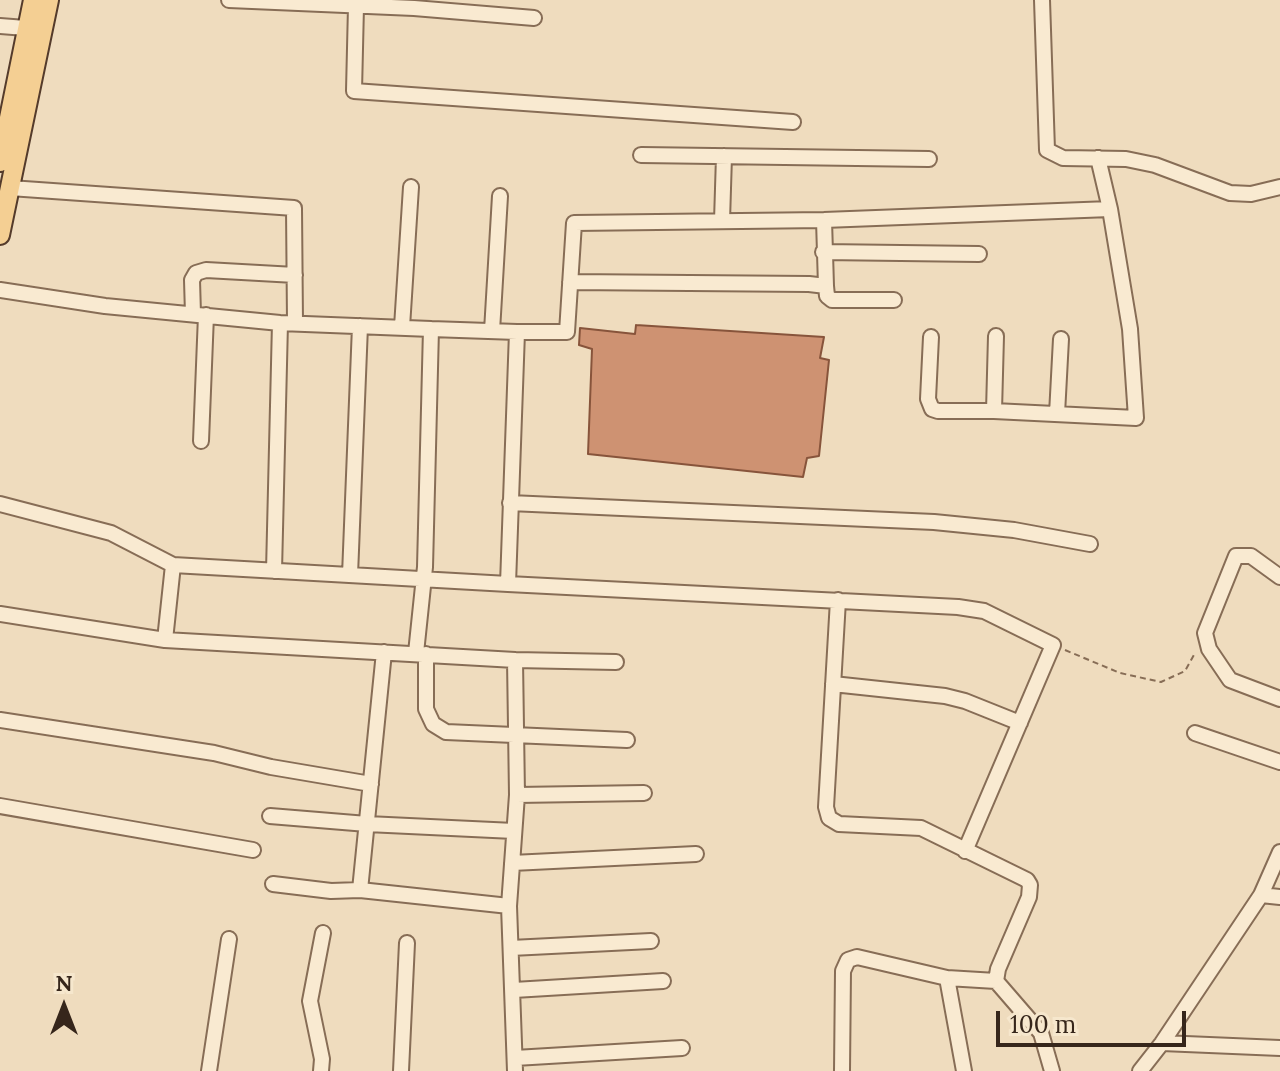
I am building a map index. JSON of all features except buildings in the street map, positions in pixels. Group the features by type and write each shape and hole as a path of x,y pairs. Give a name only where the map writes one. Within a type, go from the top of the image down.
{"main road":[{"path":"0,235 35,29 33,0"},
{"path":"1,150 35,29 49,0"}],"street":[{"path":"229,0 534,18"},
{"path":"1042,0 1047,150 1063,158 1126,159 1155,165 1230,193 1251,194 1280,187"},
{"path":"356,6 354,91 793,122"},
{"path":"0,26 35,29"},
{"path":"641,155 929,159"},
{"path":"722,221 724,156"},
{"path":"931,337 928,399 932,409 1136,418 1130,329 1110,209 1098,158"},
{"path":"402,327 411,187"},
{"path":"10,188 294,208 295,275 288,322 274,571"},
{"path":"492,331 500,196"},
{"path":"0,290 105,306 288,322 567,332 574,223 824,220 1110,209"},
{"path":"824,220 827,296 832,300 894,300"},
{"path":"823,252 979,254"},
{"path":"201,441 199,315 192,280 196,273 206,270 295,275"},
{"path":"570,282 826,286"},
{"path":"350,575 360,326"},
{"path":"431,329 421,653 426,709 433,724 454,734 627,740"},
{"path":"508,584 517,332"},
{"path":"994,411 996,336"},
{"path":"1057,414 1061,339"},
{"path":"510,503 934,522 1014,530 1090,544"},
{"path":"0,504 111,533 173,565 838,600 984,611 1053,645 965,851"},
{"path":"1280,577 1251,556 1236,556 1205,633 1209,649 1230,680 1280,699"},
{"path":"165,640 173,565"},
{"path":"838,600 826,807 829,818 839,824 921,828 1023,878 1030,885 1029,897 998,969 996,981"},
{"path":"0,614 165,640 515,660 616,662"},
{"path":"360,890 384,652"},
{"path":"515,660 517,795 509,906 515,1064 682,1048"},
{"path":"833,684 945,696 1020,723"},
{"path":"0,720 214,753 271,767 371,784"},
{"path":"1195,733 1280,762"},
{"path":"517,795 644,793"},
{"path":"0,806 253,850"},
{"path":"270,816 514,831"},
{"path":"1140,1071 1261,895 1280,852"},
{"path":"512,863 696,854"},
{"path":"273,884 509,906"},
{"path":"1261,895 1280,897"},
{"path":"321,1071 322,1059 310,1001 323,933"},
{"path":"209,1071 229,939"},
{"path":"511,948 651,941"},
{"path":"401,1071 407,943"},
{"path":"842,1071 843,971 848,960 857,957 947,978 996,981 1041,1033 1052,1071"},
{"path":"947,978 964,1071"},
{"path":"514,990 663,981"},
{"path":"1162,1043 1280,1048"}],"path":[{"path":"1053,645 1120,673 1161,682 1185,671 1205,633"}]}
